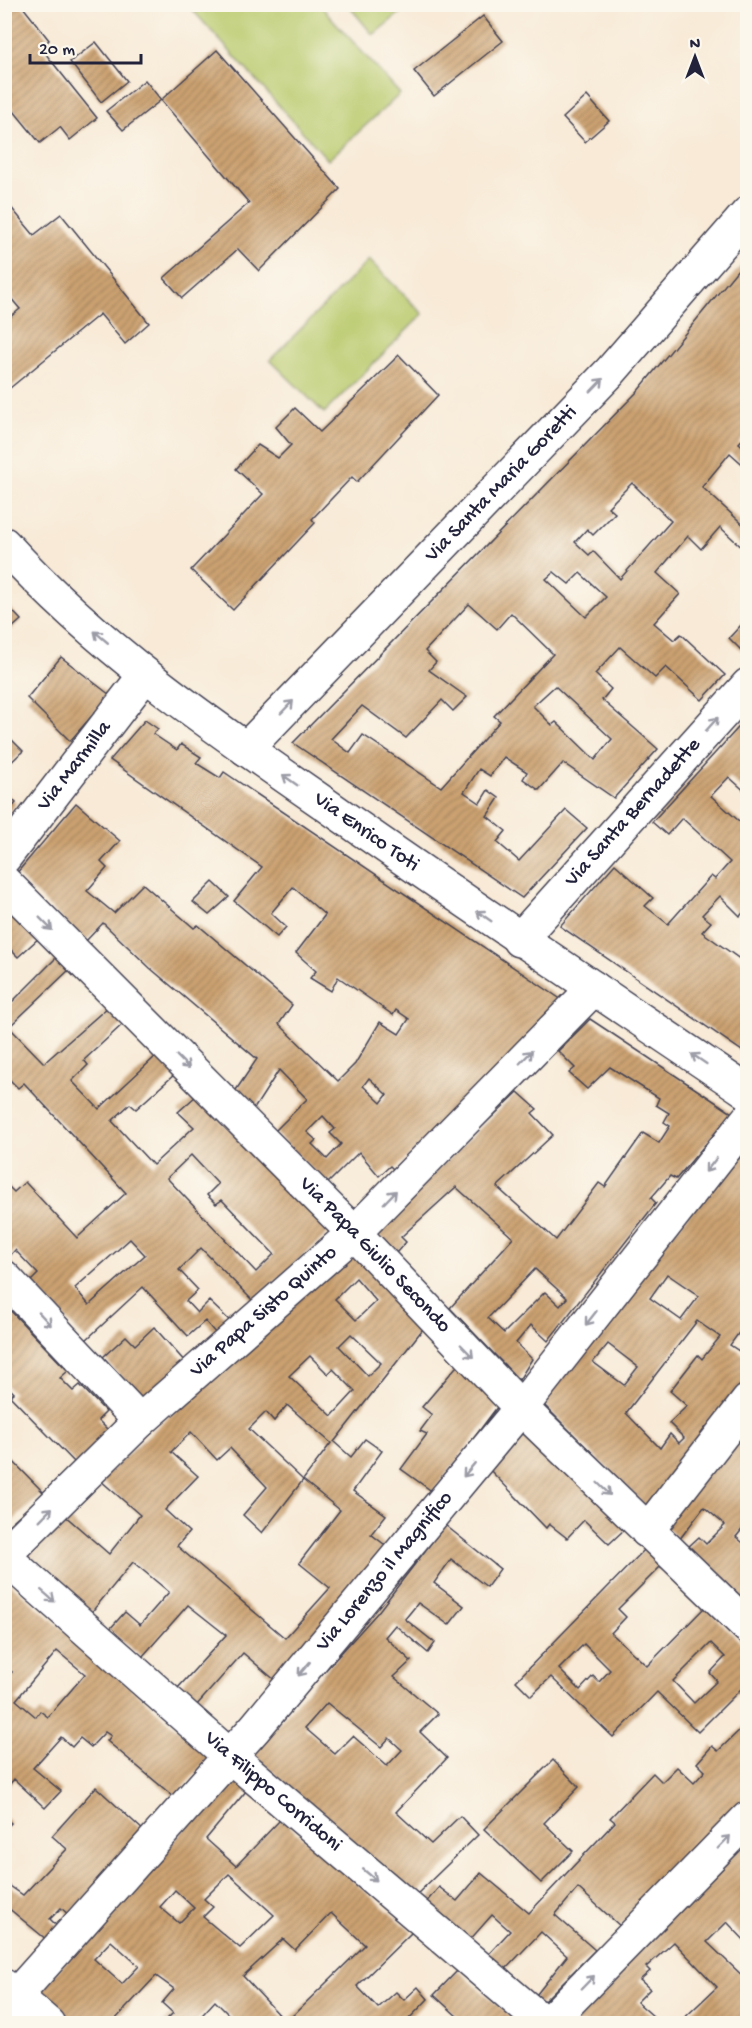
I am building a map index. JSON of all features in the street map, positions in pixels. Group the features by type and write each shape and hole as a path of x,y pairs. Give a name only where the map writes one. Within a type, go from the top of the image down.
{"street":[{"name":"Via Santa Maria Goretti","path":"246,749 610,372 747,213"},
{"name":"Via Enrico Toti","path":"4,544 77,617 146,675 246,749 519,940 747,1092"},
{"name":"Via Marmilla","path":"4,858 146,675"},
{"name":"Via Santa Bernadette","path":"519,940 747,685"},
{"name":"Via Papa Giulio Secondo","path":"4,882 354,1233 521,1408 747,1627"},
{"name":"Via Papa Sisto Quinto","path":"4,1556 140,1421 354,1233 594,988"},
{"name":"Via Lorenzo il Magnifico","path":"8,1997 231,1756 521,1408 747,1119"},
{"path":"4,1276 140,1421"},
{"path":"647,1531 747,1401"},
{"name":"Via Filippo Corridoni","path":"4,1556 231,1756 546,2024"},
{"path":"546,2024 747,1818"},
{"path":"8,1997 48,2024"}],"green space":[{"path":"188,5 320,5 400,94 328,160"},
{"path":"348,5 410,5 373,35"},
{"path":"369,260 423,314 324,413 270,360"}],"building":[{"path":"4,4 25,4 23,7 49,40 41,48 97,118 70,140 60,127 40,143 4,99"},
{"path":"483,16 503,41 434,96 414,71"},
{"path":"96,42 127,81 101,102 70,62"},
{"path":"217,50 340,189 259,271 238,249 182,298 164,278 249,203 161,100"},
{"path":"145,80 161,100 123,130 106,111"},
{"path":"587,96 609,121 585,142 563,118"},
{"path":"4,199 34,235 61,214 149,323 125,344 100,314 4,393 4,322 20,309 4,290"},
{"path":"748,257 748,433 739,443 748,451 748,469 730,453 702,487 748,529 748,553 720,527 701,549 688,536 657,573 680,594 654,623 674,640 681,634 725,675 702,700 666,667 655,678 620,647 595,674 611,689 602,700 658,749 614,798 563,763 539,790 523,779 527,772 504,757 490,776 479,769 464,792 480,803 488,790 499,798 487,816 506,831 497,842 519,861 566,810 587,828 522,898 293,743 637,392","holes":["632,483 671,521 620,579 593,551 589,555 575,542 587,529 593,535 615,513 608,507","554,572 569,584 580,573 606,597 586,617 546,579","469,604 497,629 511,613 553,654 494,716 500,721 441,787 363,735 350,753 331,739 362,706 406,738 442,700 453,711 467,697 429,670 436,662 425,651","555,686 612,739 595,760 556,722 552,725 533,706"]},
{"path":"399,355 438,395 357,482 352,477 312,519 315,523 233,610 191,570 263,494 236,469 258,445 278,458 291,445 276,427 295,408 320,432"},
{"path":"4,602 21,620 4,635"},
{"path":"742,624 748,629 748,650 744,653 729,638"},
{"path":"61,657 110,695 70,741 27,698"},
{"path":"748,717 748,794 729,777 711,796 748,829 748,866 743,870 748,873 748,908 740,916 720,896 702,915 711,922 702,932 748,965 748,1055 560,926 615,864 653,898 645,906 668,924 711,876 715,879 730,862 682,818 667,835 652,822"},
{"path":"145,720 158,729 153,734 177,750 181,744 201,757 196,763 220,778 224,772 568,1004 394,1170 390,1166 379,1176 359,1152 327,1184 274,1132 307,1099 279,1070 252,1112 234,1093 257,1059 150,968 103,923 85,942 16,874 76,803 120,841 101,862 107,868 87,891 114,913 143,884 194,928 198,925 292,1005 279,1024 338,1081 355,1064 380,1022 399,1034 409,1019 396,1010 393,1015 338,977 331,991 310,978 316,971 296,953 325,915 293,887 271,913 286,927 277,937 234,901 262,867 110,760","holes":["369,1078 387,1095 381,1103 363,1086","323,1116 335,1129 330,1133 341,1144 327,1159 312,1144 316,1140 307,1132"]},
{"path":"4,732 23,751 4,769"},
{"path":"4,791 16,803 4,816"},
{"path":"213,882 229,897 209,915 193,902"},
{"path":"4,902 40,937 18,957 7,946 4,950"},
{"path":"57,957 70,969 9,1027 44,1063 108,1007 124,1023 84,1060 88,1065 72,1081 99,1109 156,1056 175,1074 136,1109 130,1104 112,1121 153,1165 194,1127 178,1112 196,1096 331,1231 253,1301 201,1248 179,1270 198,1290 186,1301 197,1313 209,1301 230,1321 216,1334 205,1321 188,1336 143,1287 86,1340 30,1282 38,1274 15,1250 8,1258 4,1255 4,1182 14,1192 25,1182 77,1238 126,1193 24,1083 18,1088 4,1074 4,1010","holes":["191,1155 218,1184 207,1195 216,1204 222,1200 274,1254 256,1272 167,1178","130,1239 145,1255 89,1305 75,1288"]},
{"path":"590,1019 732,1113 676,1179 670,1176 651,1198 656,1203 548,1341 531,1325 516,1343 532,1359 519,1380 450,1308 513,1238 456,1187 401,1237 406,1242 396,1253 374,1230 518,1092 537,1109 532,1113 553,1135 497,1187 556,1240 599,1183 605,1187 643,1133 659,1143 670,1126 664,1122 669,1113 656,1105 659,1098 610,1067 587,1089 569,1073 575,1068 558,1051","holes":["535,1269 567,1298 560,1306 545,1292 504,1333 488,1318"]},
{"path":"748,1139 748,1320 730,1345 748,1357 748,1379 646,1507 540,1401","holes":["667,1274 699,1296 681,1320 650,1298","697,1321 720,1337 702,1359 698,1355 670,1391 687,1406 669,1423 684,1438 679,1443 670,1434 660,1448 626,1413","608,1344 638,1367 624,1385 593,1362"]},
{"path":"351,1250 426,1325 334,1442 351,1457 365,1439 382,1451 353,1491 386,1515 371,1534 389,1548 276,1681 243,1653 196,1706 177,1689 226,1635 188,1605 142,1657 109,1630 125,1612 140,1625 169,1592 133,1562 90,1614 21,1556 63,1514 109,1554 140,1515 100,1480","holes":["356,1278 376,1301 356,1320 335,1299","351,1334 381,1363 368,1376 339,1346","310,1356 328,1374 333,1369 355,1391 332,1416 289,1376","287,1405 331,1443 303,1480 249,1429 266,1412 274,1421","191,1432 217,1460 230,1448 267,1487 243,1515 262,1533 303,1480 340,1510 299,1563 330,1588 285,1638 177,1546 189,1532 165,1510 198,1476 171,1452"]},
{"path":"4,1304 68,1371 60,1378 73,1391 80,1385 106,1412 98,1420 111,1433 77,1465 10,1396 14,1393 4,1383"},
{"path":"154,1327 186,1363 144,1402 103,1357 126,1336 135,1345"},
{"path":"461,1361 501,1402 433,1492 401,1469 427,1434 420,1431 432,1415 422,1407"},
{"path":"748,1417 748,1522 736,1537 748,1547 748,1610 687,1548 699,1537 706,1544 725,1525 704,1507 679,1540 663,1524"},
{"path":"522,1424 626,1528 609,1544 584,1520 567,1538 549,1524 546,1528 488,1468"},
{"path":"4,1452 44,1493 4,1529"},
{"path":"445,1525 500,1569 487,1587 451,1559 434,1583 464,1606 449,1625 418,1603 405,1619 435,1643 428,1653 395,1625 385,1637 411,1661 394,1677 438,1714 420,1732 447,1758 396,1812 431,1844 460,1816 478,1835 414,1897 251,1753 378,1612","holes":["327,1703 381,1747 389,1738 402,1750 387,1766 353,1736 335,1754 305,1728"]},
{"path":"646,1548 662,1565 618,1609 626,1617 611,1633 647,1666 705,1607 748,1650 748,1682 698,1732 657,1692 613,1737 551,1677 531,1696 516,1681","holes":["711,1643 725,1657 710,1673 717,1681 694,1703 673,1681","584,1644 610,1670 599,1682 593,1676 580,1690 559,1669"]},
{"path":"5,1579 210,1757 174,1797 107,1741 111,1736 105,1732 91,1747 80,1738 72,1747 61,1737 33,1768 61,1791 45,1808 14,1779 4,1791 4,1679 12,1672 5,1666","holes":["57,1651 85,1674 48,1717 40,1711 36,1717 16,1700"]},
{"path":"748,1722 748,1799 620,1926 578,1888 555,1915 595,1950 540,2005 533,1999 567,1956 541,1932 502,1973 485,1958 510,1931 492,1915 468,1942 424,1905 439,1887 457,1901 481,1873 529,1913 615,1822 610,1818 653,1773 662,1782 677,1767 694,1783 705,1771 697,1763 712,1746 718,1751"},
{"path":"553,1760 579,1787 544,1823 573,1851 541,1883 484,1829"},
{"path":"232,1776 247,1790 206,1839 236,1866 281,1819 412,1932 357,1986 378,2008 396,1992 404,2000 418,1987 428,1999 404,2024 228,2024 233,2019 215,2001 194,2024 162,2024 173,2013 162,2003 174,1989 156,1976 111,2024 69,2024 36,1995","holes":["229,1874 274,1915 240,1948 203,1917 213,1907 204,1899","175,1890 194,1908 179,1923 160,1907","331,1913 365,1945 286,2022 243,1976 283,1939 295,1950","111,1941 139,1966 122,1984 94,1959"]},
{"path":"96,1787 145,1832 69,1915 61,1908 50,1919 58,1927 47,1940 7,1907 4,1910 4,1882 23,1895 67,1849 52,1836"},
{"path":"4,1817 11,1823 4,1830"},
{"path":"748,1839 748,1944 727,1922 707,1942 748,1981 748,2024 729,2024 720,2015 712,2024 678,2024 717,1987 674,1942 646,1967 650,1971 640,1980 650,1989 637,2002 662,2024 561,2024"},
{"path":"458,1970 519,2024 452,2024 458,2017 434,1995"}]}
